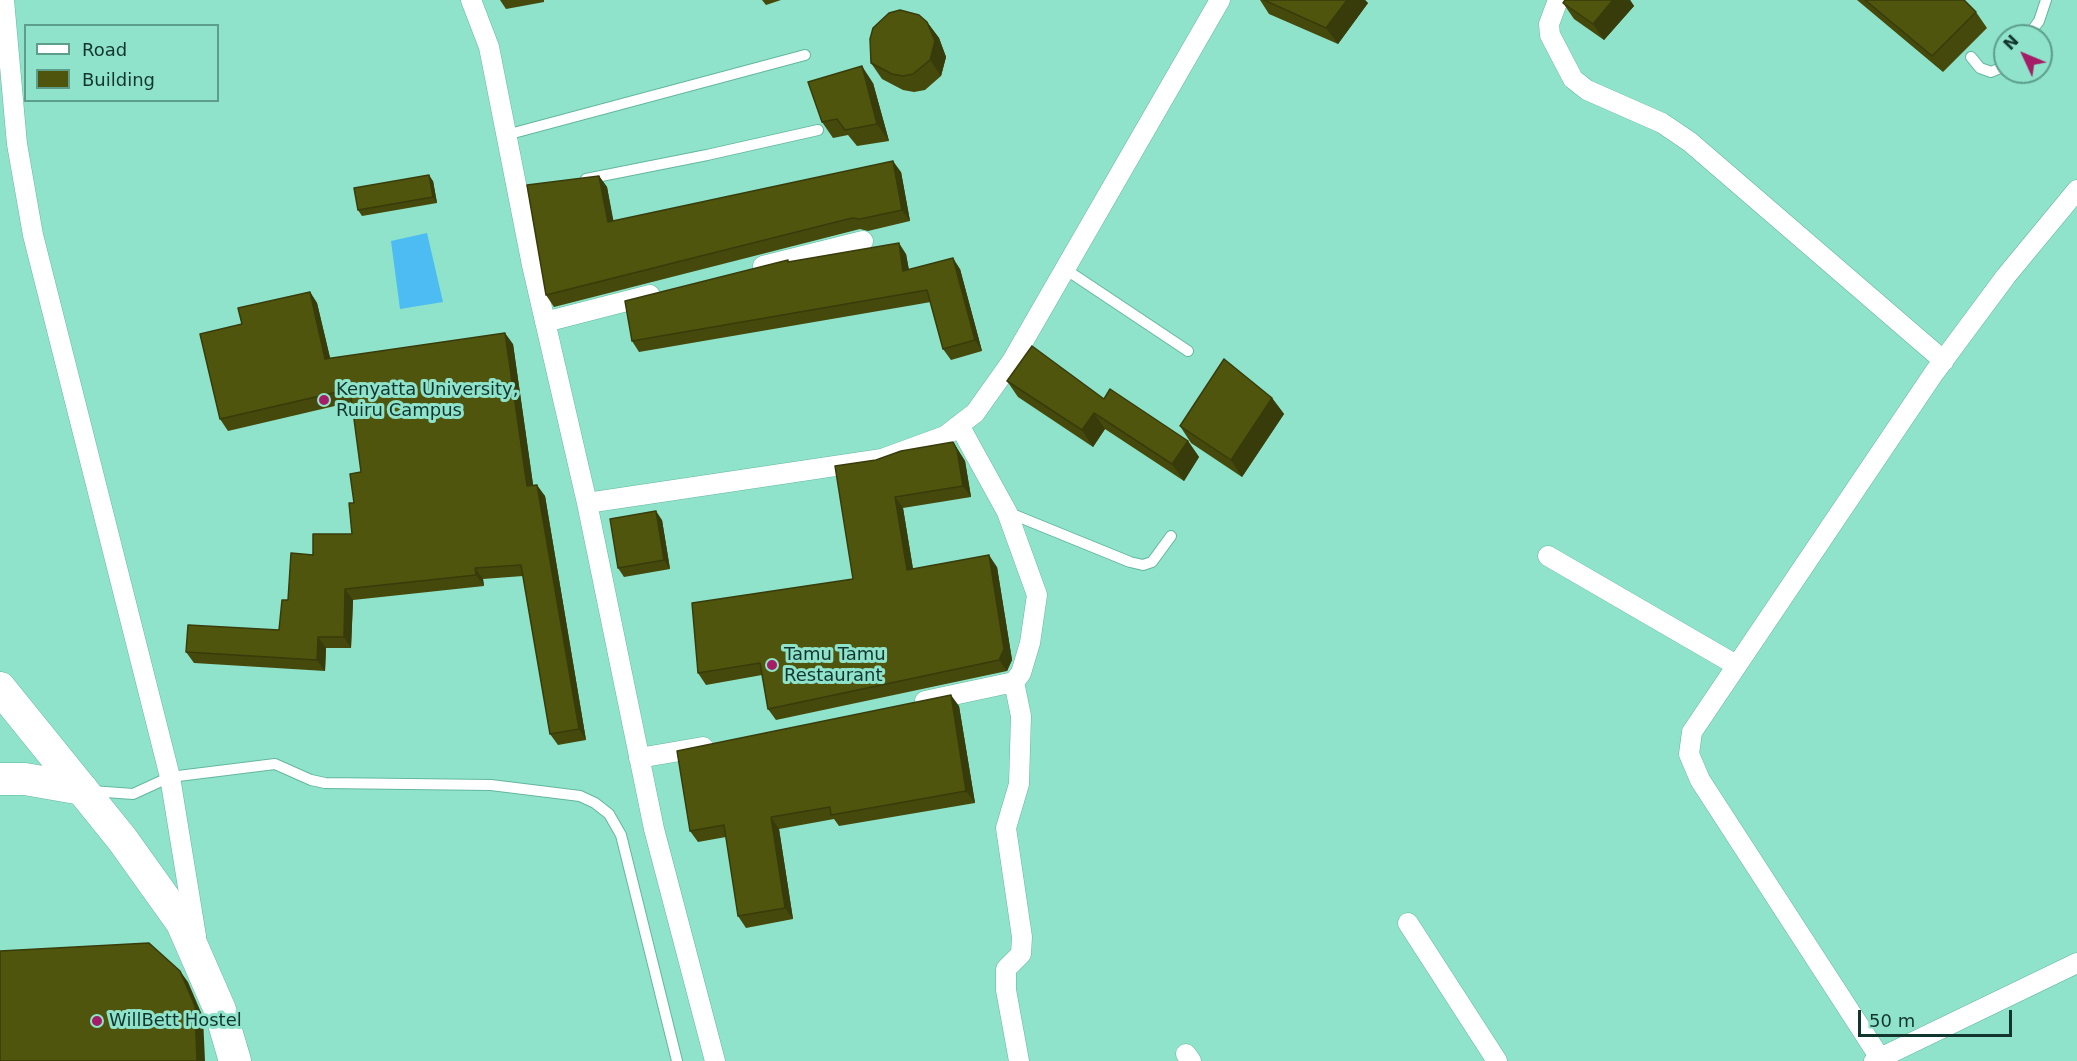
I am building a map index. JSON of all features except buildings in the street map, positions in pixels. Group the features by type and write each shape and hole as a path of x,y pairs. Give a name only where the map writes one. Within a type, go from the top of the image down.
{"main road":[{"path":"0,688 154,881 182,923 220,1010 235,1061"},
{"path":"0,779 25,779 82,789"}],"street":[{"path":"4,0 17,144 33,235 170,777 188,874 200,960"},
{"path":"471,0 489,47 506,135 523,190 545,322 586,503 654,829 715,1061"},
{"path":"586,503 882,459 945,436 975,413 1012,362 1220,0"},
{"path":"1558,0 1549,24 1550,35 1573,79 1587,90 1662,123 1690,142 1944,361"},
{"path":"2077,190 2006,276 1944,361 1692,732 1689,754 1700,780 1877,1060 2077,963"},
{"path":"749,270 863,241"},
{"path":"545,322 670,290"},
{"path":"912,704 1014,682 1021,673 1030,643 1037,595 1007,512 959,425"},
{"path":"1548,556 1736,665"},
{"path":"1014,682 1021,716 1019,784 1006,828 1022,937 1021,954 1006,969 1006,990 1019,1061"},
{"path":"639,758 719,744"},
{"path":"1408,923 1497,1061"}],"lane":[{"path":"2037,24 2046,0"},
{"path":"506,135 805,55"},
{"path":"1971,57 1980,68 1993,71"},
{"path":"573,181 707,155 818,130"},
{"path":"1065,269 1188,351"},
{"path":"1007,512 1130,562 1143,565 1152,561 1172,536"},
{"path":"82,789 114,795 133,794 170,777 275,764 311,780 325,783 491,785 580,796 595,803 609,814 621,835 677,1061"}],"water":[{"path":"427,233 443,302 400,309 391,241"}],"place":[{"name":"Kenyatta University, Ruiru Campus","path":"324,400"},
{"name":"Tamu Tamu Restaurant","path":"772,665"},
{"name":"WillBett Hostel","path":"97,1021"}]}
